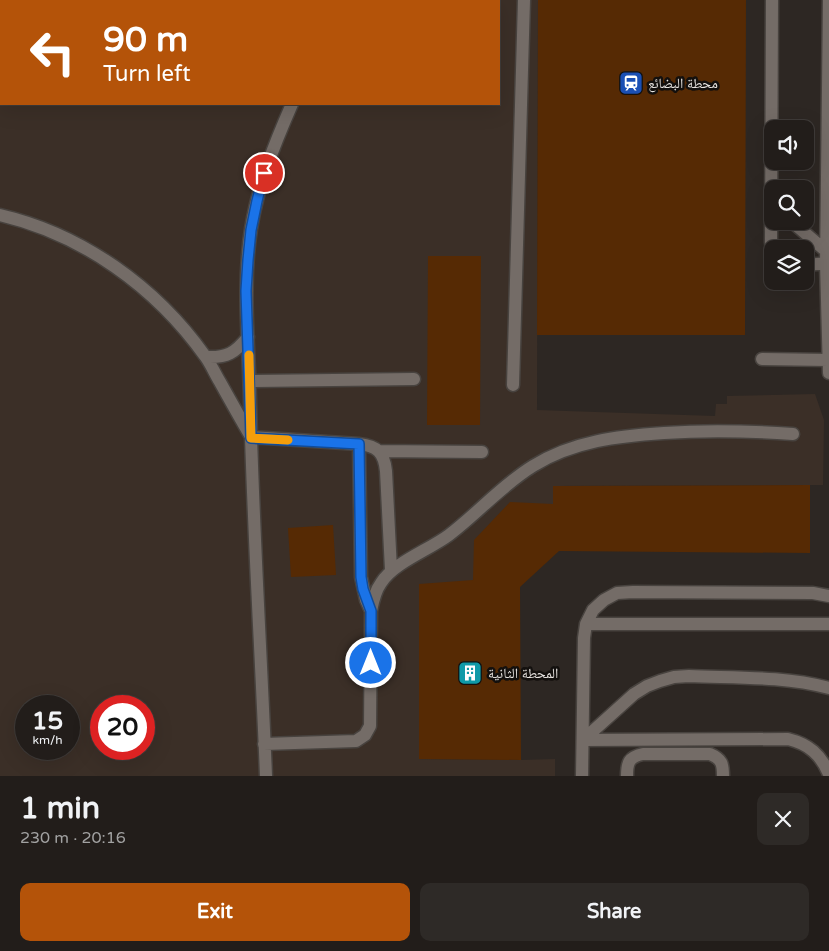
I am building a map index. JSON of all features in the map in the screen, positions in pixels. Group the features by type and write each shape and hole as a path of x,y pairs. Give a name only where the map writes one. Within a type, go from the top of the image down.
{"lane":[{"path":"513,385 524,0"},
{"path":"772,0 772,180"},
{"path":"762,359 828,367 829,0"},
{"path":"266,776 246,291 253,220 264,173 292,105"},
{"path":"0,215 17,219 61,236 103,259 142,287 176,320 206,357 251,438"},
{"path":"799,230 827,260"},
{"path":"814,263 827,260"},
{"path":"206,357 218,358 230,354 240,347 248,337"},
{"path":"250,381 414,379"},
{"path":"264,744 356,741 365,735 371,720 371,611 374,596 381,582 391,570 453,532 501,489 536,464 574,447 615,437 686,431 748,431 793,434"},
{"path":"251,438 370,445 379,451 385,460 391,570"},
{"path":"359,444 361,577 371,611"},
{"path":"379,451 482,452"},
{"path":"582,776 584,638 586,624 593,610 604,600 617,593 632,592 803,593 829,596"},
{"path":"586,624 829,624"},
{"path":"583,740 634,694 646,686 674,677 779,680 829,688"},
{"path":"583,740 788,739 807,745 825,765 829,774"},
{"path":"627,776 629,761 635,755 710,754 718,757 722,764 723,776"}],"shaded area":[{"path":"500,0 538,0 537,410 715,416 716,404 727,404 727,396 815,394 824,420 823,485 554,486 553,504 473,580 419,759 555,759 555,776 0,776 0,105 500,105"}],"building":[{"name":"محطة البضائع","path":"538,0 746,0 745,335 537,335"},
{"path":"428,256 481,256 480,425 427,425"},
{"name":"المحطة الثانية","path":"810,485 810,553 559,551 520,587 521,760 419,759 419,584 473,580 474,540 510,502 553,504 553,486"},
{"path":"333,525 336,575 291,577 288,528"}],"slow traffic":[{"path":"249,355 251,438 288,440"}],"place":[{"name":"محطة البضائع","path":"631,83"},
{"name":"المحطة الثانية","path":"470,673"}],"route":[{"path":"264,173 251,230 246,291 251,438 359,444 361,577 366,600 371,611 371,663"}]}
